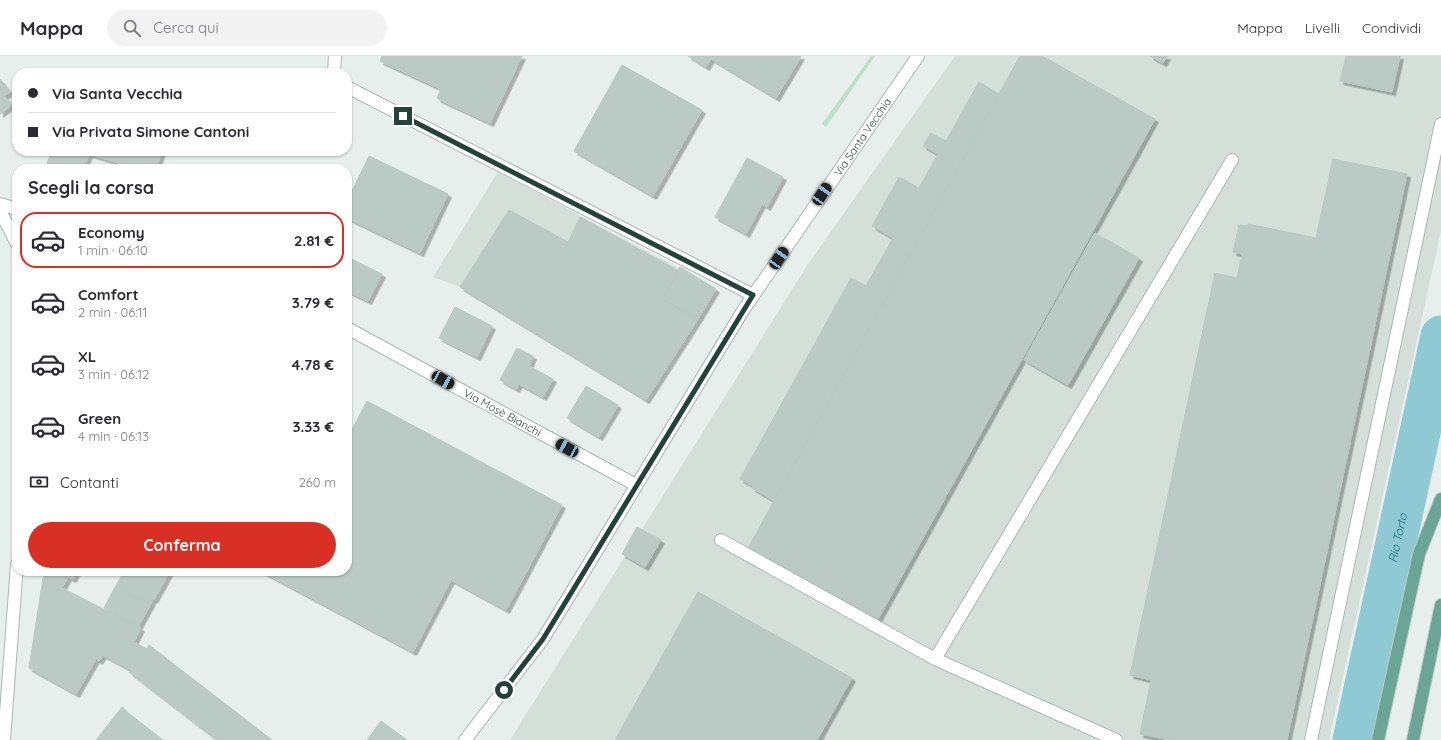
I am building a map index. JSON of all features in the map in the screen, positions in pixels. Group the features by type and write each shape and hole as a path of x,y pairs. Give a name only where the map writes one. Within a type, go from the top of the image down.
{"main road":[{"path":"1378,740 1420,554 1441,499"},
{"path":"1413,740 1441,605"}],"street":[{"path":"334,68 335,56"},
{"name":"Via Santa Vecchia","path":"466,740 543,639 753,295 918,56"},
{"path":"352,90 753,295"},
{"path":"1311,740 1441,124"},
{"path":"935,659 1232,160"},
{"path":"0,204 12,208"},
{"path":"0,211 12,234"},
{"name":"Via Mosè Bianchi","path":"352,331 636,486"},
{"path":"721,540 935,659 1116,740"},
{"path":"4,740 16,576"}],"shaded area":[{"path":"955,56 1441,56 1441,231 1329,740 510,740 808,264"},
{"path":"498,172 714,287 698,319 646,400 460,287 433,277"}],"green space":[{"path":"871,56 875,56 826,127 822,124"}],"building":[{"path":"382,56 522,56 490,123 438,99 437,98 441,89 380,61"},
{"path":"688,56 801,56 776,98 711,59 706,67"},
{"path":"1020,56 1042,56 1155,119 878,619 748,548"},
{"path":"1150,56 1167,56 1163,63"},
{"path":"1346,56 1400,56 1392,92 1340,81"},
{"path":"622,65 702,110 653,196 574,151"},
{"path":"0,79 10,92 4,96 12,105 0,114"},
{"path":"979,82 999,94 774,501 740,479 851,278 866,286 893,238 872,226 899,177 919,188 938,154 923,146 931,133 946,141"},
{"path":"49,156 88,156 85,164 47,164"},
{"path":"96,156 160,156 158,164 122,164"},
{"path":"369,156 448,194 420,253 352,220 352,191"},
{"path":"747,158 783,177 767,207 762,204 746,234 715,217"},
{"path":"1333,159 1407,174 1287,740 1170,740 1140,734 1151,680 1130,675 1215,273 1237,278 1242,254 1233,252 1239,225 1248,226 1248,224 1316,238"},
{"path":"509,210 568,242 580,217 679,271 662,299 698,319 646,400 460,287"},
{"path":"1095,233 1139,258 1068,385 1024,360"},
{"path":"352,259 382,274 368,301 352,293"},
{"path":"680,267 716,289 698,319 662,299"},
{"path":"455,307 492,326 477,357 439,338"},
{"path":"517,348 533,356 529,366 553,379 543,397 519,384 516,389 500,380"},
{"path":"586,386 618,405 599,437 567,418"},
{"path":"367,401 562,505 506,610 451,580 413,652 270,576 352,576 352,430"},
{"path":"637,527 661,540 645,567 622,554"},
{"path":"44,576 74,576 73,579 68,577 62,588 141,628 134,642 147,649 149,645 272,740 217,740 129,672 131,670 103,655 99,661 96,659 76,694 29,668"},
{"path":"121,576 167,576 150,605 122,590 125,584 119,580"},
{"path":"119,580 125,584 122,590 150,605 138,627 104,608"},
{"path":"698,592 852,678 817,740 615,740"},
{"path":"122,707 128,713 163,740 96,740"},
{"path":"381,721 407,740 367,740"}],"waterway":[{"name":"Rio Torto","path":"1353,740 1441,336"}],"route":[{"path":"403,116 753,295 543,639 504,690"}]}
